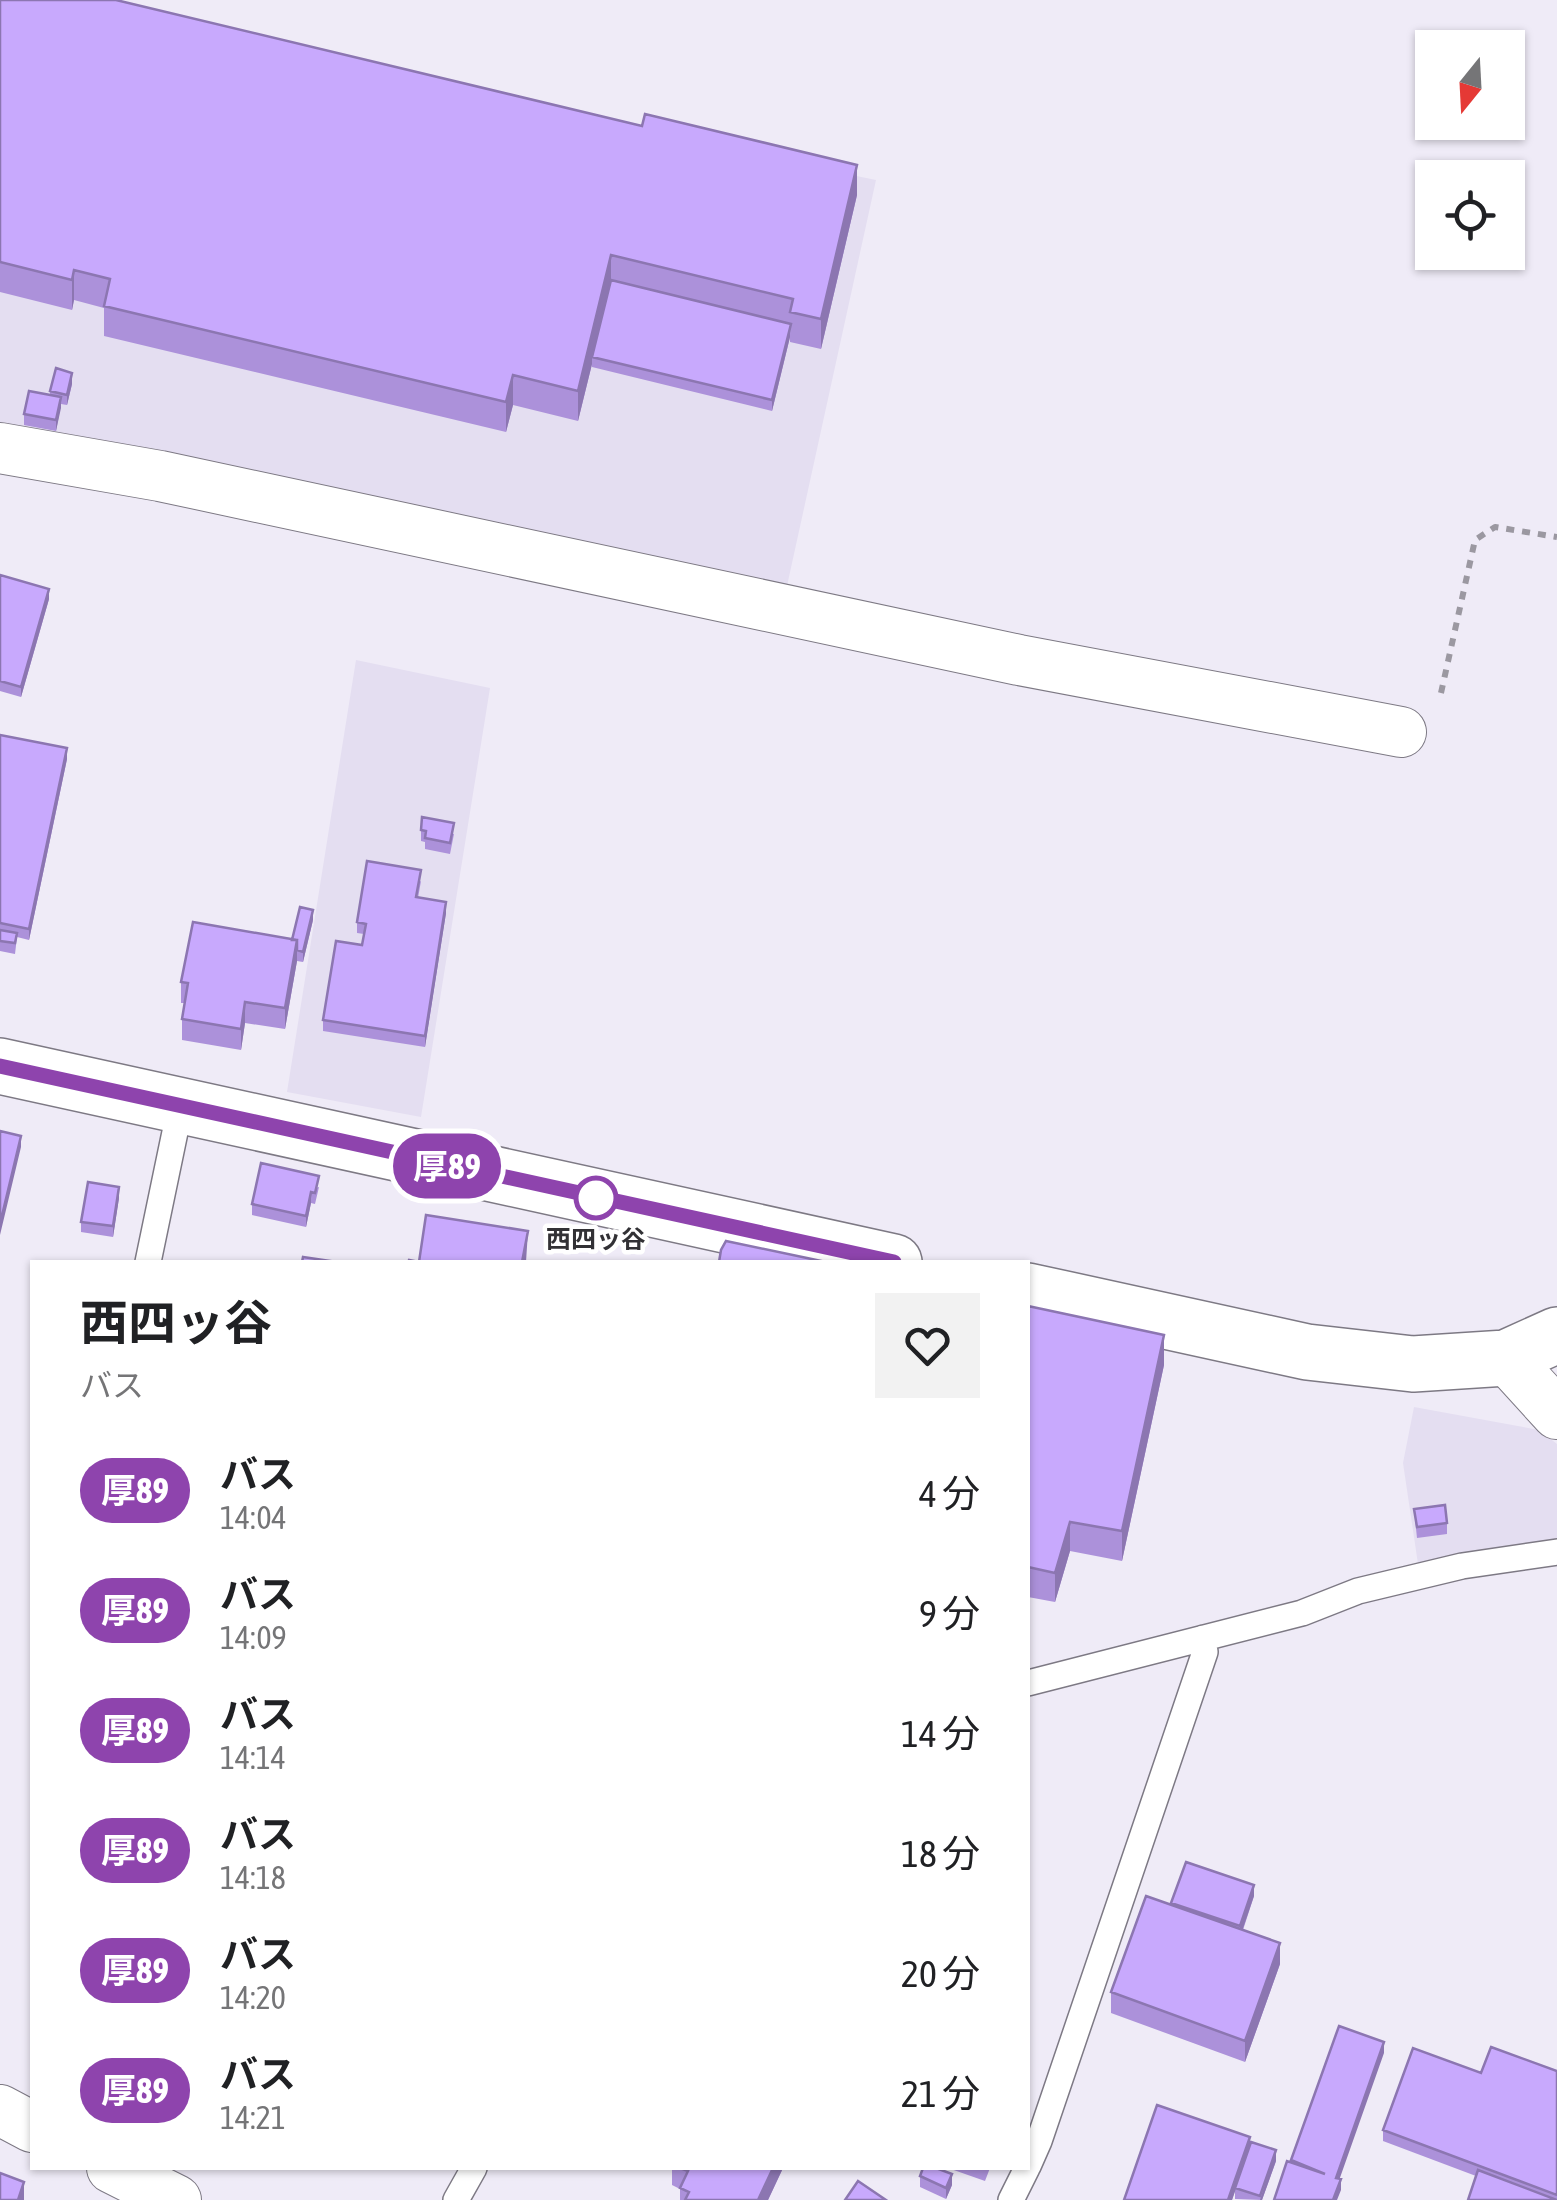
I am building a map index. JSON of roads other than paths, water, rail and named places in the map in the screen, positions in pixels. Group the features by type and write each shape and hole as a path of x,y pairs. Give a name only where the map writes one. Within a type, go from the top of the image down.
{"street":[{"path":"0,448 160,476 1019,660 1401,732"},
{"path":"0,1066 885,1260"},
{"path":"1030,1291 1307,1352 1413,1364 1506,1358 1557,1334"},
{"path":"1506,1358 1557,1414"},
{"path":"0,2110 30,2126"},
{"path":"111,2179 176,2200"}],"lane":[{"path":"148,1260 180,1108"},
{"path":"1030,1682 1302,1613 1358,1590 1462,1566 1557,1552"},
{"path":"1030,2161 1205,1652 1204,1638"},
{"path":"456,2200 473,2170"},
{"path":"1012,2200 1026,2170"}],"place":[{"name":"西四ッ谷","path":"596,1198"}]}
